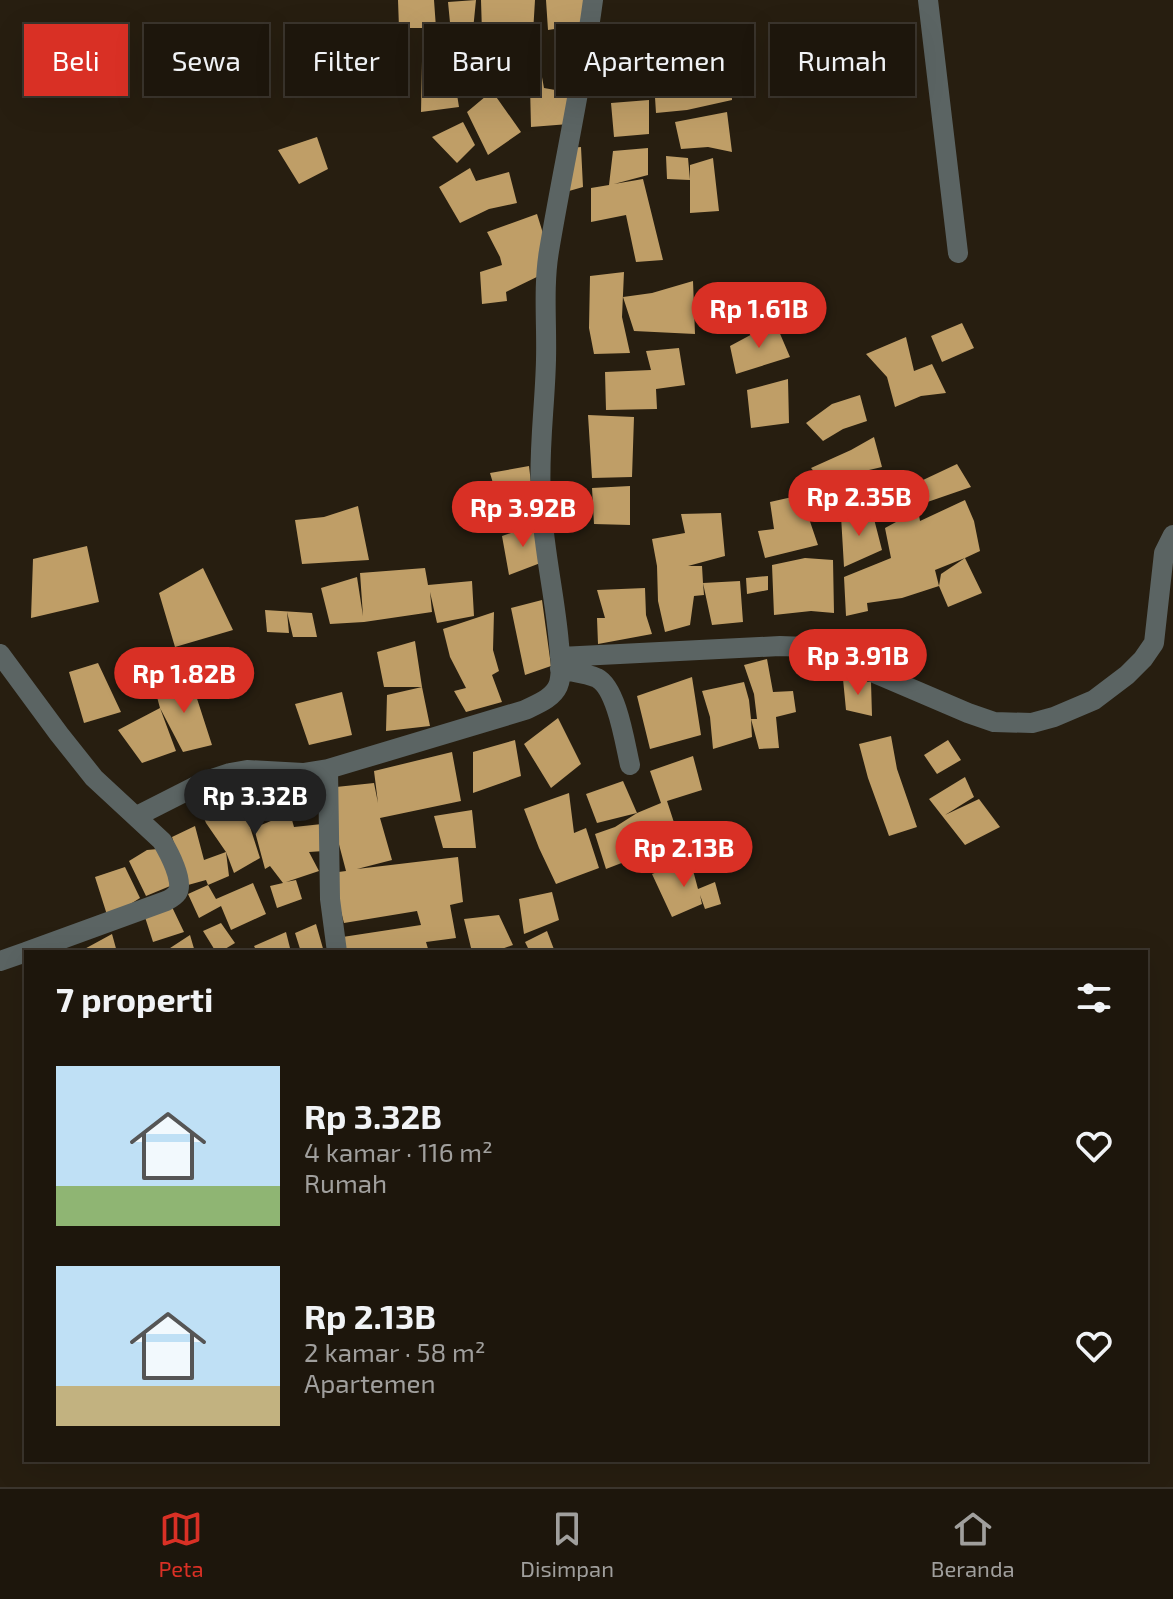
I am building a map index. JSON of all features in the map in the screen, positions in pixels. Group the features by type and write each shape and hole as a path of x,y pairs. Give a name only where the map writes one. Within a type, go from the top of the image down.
{"street":[{"path":"137,816 206,781 230,773 247,770 281,774 328,769 525,710 547,700 556,690 560,663 540,495 546,305 549,254 593,0"},
{"path":"928,0 958,253"},
{"path":"560,663 780,646 806,647 994,722 1032,723 1094,700 1143,659 1154,643 1164,553 1173,535"},
{"path":"0,654 94,778 162,841 170,853 180,886 176,895 149,908 32,950"},
{"path":"560,663 604,683 613,699 630,765"},
{"path":"328,769 330,899 337,950"},
{"path":"0,961 24,953"}],"building":[{"path":"398,0 434,0 436,24 408,28 408,24 399,24"},
{"path":"476,0 474,24 450,24 448,2"},
{"path":"481,0 535,0 534,24 482,24"},
{"path":"546,0 588,0 586,24 556,24 556,29 548,30"},
{"path":"422,61 424,96 457,96 459,107 421,112"},
{"path":"540,66 544,88 556,90 556,96 572,96 569,124 531,127 530,96 540,96"},
{"path":"486,96 496,96 521,132 488,155 467,112"},
{"path":"655,96 732,96 732,100 656,113"},
{"path":"649,100 649,134 614,137 611,103"},
{"path":"727,112 732,152 708,147 681,149 675,122"},
{"path":"463,122 475,145 457,163 432,137"},
{"path":"317,137 328,169 299,184 278,150"},
{"path":"581,147 583,187 562,193 569,148"},
{"path":"648,148 648,175 614,184 643,179 663,260 636,262 626,215 591,222 591,188 609,185 613,151"},
{"path":"666,156 688,158 690,180 667,179"},
{"path":"713,158 719,211 690,213 690,165"},
{"path":"470,168 476,181 509,172 517,203 489,209 460,223 439,187"},
{"path":"537,214 546,243 545,273 506,292 507,301 482,304 480,272 502,265 487,232"},
{"path":"624,272 622,317 630,353 594,354 589,328 590,276"},
{"path":"693,281 695,334 634,331 623,297 652,293"},
{"path":"775,322 790,357 736,374 730,346"},
{"path":"962,323 974,348 942,362 931,336"},
{"path":"906,337 914,371 932,364 946,393 921,396 895,407 887,377 866,354"},
{"path":"679,348 685,385 656,389 657,409 606,410 605,372 651,370 646,351"},
{"path":"788,379 789,423 751,428 747,390"},
{"path":"860,395 867,421 843,429 823,441 806,423 832,404"},
{"path":"588,415 634,417 632,477 592,478"},
{"path":"874,437 882,467 856,473 860,485 827,502 822,481 811,468"},
{"path":"957,464 971,487 910,508 906,488"},
{"path":"529,466 531,483 495,490 490,473"},
{"path":"896,475 910,508 886,515 875,484"},
{"path":"630,486 630,525 594,524 592,488"},
{"path":"801,495 818,545 765,558 758,531 774,529 770,502"},
{"path":"965,500 974,521 980,551 935,570 939,586 902,598 867,603 868,611 846,616 844,577 891,558 885,528 918,510 920,521"},
{"path":"358,506 369,560 302,564 295,520 324,517"},
{"path":"721,513 725,556 688,566 702,566 704,595 694,596 690,625 665,632 658,601 652,539 685,533 681,514"},
{"path":"873,515 882,550 844,567 841,516"},
{"path":"537,524 543,562 509,575 502,536"},
{"path":"87,546 99,602 31,618 33,559"},
{"path":"805,558 833,560 834,613 811,611 774,615 772,565"},
{"path":"965,558 982,593 948,607 939,586 941,574"},
{"path":"203,568 233,630 175,647 159,593"},
{"path":"425,568 428,585 472,581 474,616 437,623 430,592 432,612 330,624 321,588 357,577 363,616 360,573"},
{"path":"768,576 768,590 747,594 746,578"},
{"path":"740,581 743,622 712,625 703,583"},
{"path":"645,588 646,615 652,634 598,644 597,618 605,618 597,590"},
{"path":"542,600 551,666 525,675 511,608"},
{"path":"265,610 312,613 317,637 293,637 287,612 289,633 267,632"},
{"path":"494,612 493,650 499,671 492,675 502,702 466,712 454,691 466,688 450,657 443,629"},
{"path":"415,641 422,687 384,687 377,652"},
{"path":"767,659 773,692 793,691 796,712 776,717 779,748 759,749 751,719 757,719 754,694 744,665"},
{"path":"98,663 121,712 84,723 69,672"},
{"path":"692,677 701,735 650,749 637,696"},
{"path":"843,679 871,682 872,716 846,710"},
{"path":"191,680 212,745 183,752 160,708 154,686"},
{"path":"744,682 752,737 713,749 710,717 702,691"},
{"path":"422,687 430,726 386,731 387,695"},
{"path":"342,692 352,735 309,745 295,704"},
{"path":"160,708 176,751 142,763 118,730"},
{"path":"558,718 581,764 551,788 524,744"},
{"path":"891,736 897,769 917,827 889,836 859,744"},
{"path":"515,740 521,776 473,793 473,752"},
{"path":"948,740 961,760 937,774 924,755"},
{"path":"452,752 461,801 380,818 392,860 357,869 458,857 463,902 450,905 456,938 426,942 428,950 338,950 336,938 421,925 417,911 344,923 331,873 346,871 336,833 336,787 374,783 378,803 374,771"},
{"path":"693,756 702,790 667,801 681,844 606,869 595,834 661,803 650,771"},
{"path":"965,777 974,797 945,815 979,799 1000,827 965,845 929,799"},
{"path":"623,781 637,813 597,823 586,794"},
{"path":"302,782 316,805 252,823 242,802 260,858 234,873 226,852 206,823 197,801 235,786"},
{"path":"569,793 574,833 586,828 599,868 556,884 524,809"},
{"path":"472,810 476,848 443,848 434,816"},
{"path":"290,813 294,827 322,824 324,851 309,852 319,871 286,882 296,880 302,899 277,908 270,886 283,883 270,866 265,869 254,828"},
{"path":"195,826 204,860 226,852 229,876 208,885 206,880 188,885 172,837"},
{"path":"158,849 175,884 146,896 129,861 147,850"},
{"path":"690,859 698,889 715,882 721,904 705,909 700,895 702,904 672,917 652,874"},
{"path":"125,867 140,898 108,918 95,877"},
{"path":"253,883 266,914 231,930 221,906 199,918 188,894 208,885 216,899"},
{"path":"552,892 559,920 524,934 519,899"},
{"path":"172,907 184,932 153,942 144,914"},
{"path":"499,915 513,945 499,950 472,950 464,919"},
{"path":"221,923 235,943 223,950 215,950 203,931"},
{"path":"316,924 323,950 300,950 295,933"},
{"path":"547,931 554,950 529,950 525,942"},
{"path":"286,932 290,950 256,950 254,946"},
{"path":"112,934 116,950 83,950"},
{"path":"190,935 194,950 167,950"}]}
